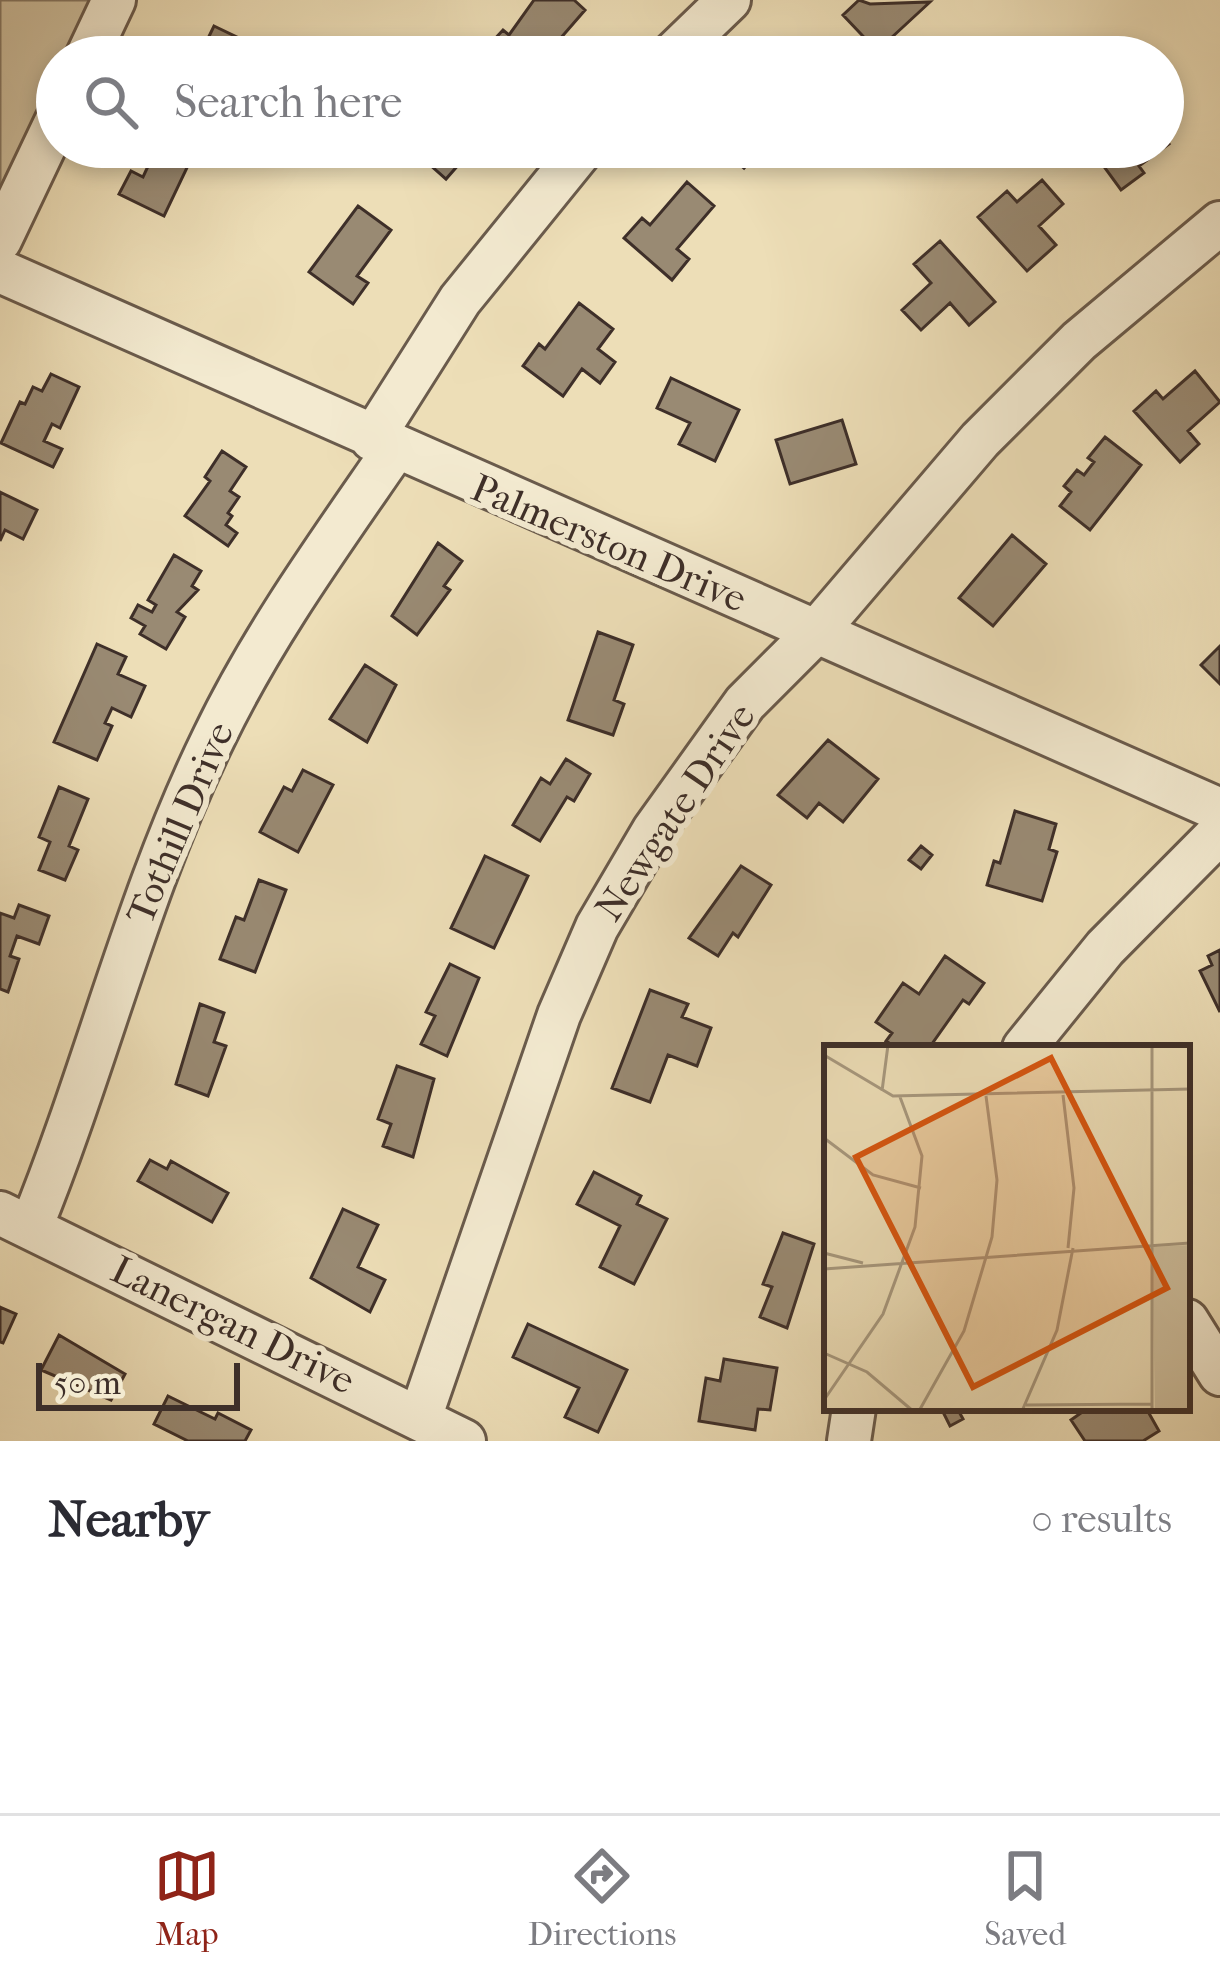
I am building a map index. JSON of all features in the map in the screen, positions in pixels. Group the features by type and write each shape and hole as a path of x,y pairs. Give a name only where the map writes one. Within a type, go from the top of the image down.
{"street":[{"path":"97,36 114,0"},
{"path":"692,36 729,0"},
{"path":"0,239 36,164"},
{"name":"Tothill Drive","path":"16,1220 213,738 383,444 460,299 567,168"},
{"name":"Newgate Drive","path":"419,1418 500,1178 597,927 707,752 1030,388 1123,301 1220,223"},
{"name":"Palmerston Drive","path":"0,271 1220,810"},
{"path":"1026,1045 1105,948 1220,832"},
{"name":"Lanergan Drive","path":"16,1220 464,1441"},
{"path":"1190,1326 1220,1374"},
{"path":"849,1441 854,1411"}],"shaded area":[{"path":"0,0 98,0 81,36 36,36 36,133 0,211"}],"building":[{"path":"534,0 574,0 585,10 562,36 497,36 503,30 509,35"},
{"path":"859,0 870,4 930,2 893,36 863,36 843,15"},
{"path":"214,26 235,36 209,36"},
{"path":"147,168 187,168 164,216 119,194 131,171 143,177"},
{"path":"434,168 456,168 446,179"},
{"path":"1105,168 1140,168 1144,173 1121,190"},
{"path":"1042,180 1063,204 1039,226 1056,245 1027,271 978,217 1007,191 1017,202"},
{"path":"687,182 714,206 677,249 689,259 672,280 624,238 642,218 650,225"},
{"path":"358,206 391,230 357,276 368,283 353,304 309,272"},
{"path":"940,241 995,302 969,325 950,303 921,330 902,310 931,283 914,264"},
{"path":"579,303 613,329 598,349 615,362 600,383 582,369 563,396 523,366 539,344 545,349"},
{"path":"1195,371 1220,402 1188,431 1199,444 1180,462 1134,411 1156,391 1163,399"},
{"path":"51,374 79,387 60,428 52,424 44,441 62,449 53,467 1,443 20,402 25,404 33,387 42,391"},
{"path":"671,378 739,410 715,461 679,444 690,423 657,408"},
{"path":"842,420 856,464 790,484 776,440"},
{"path":"1105,437 1141,465 1090,530 1060,506 1071,492 1064,486 1077,470 1084,475 1094,462 1088,458"},
{"path":"222,451 246,467 230,491 239,497 228,513 232,516 226,525 237,533 228,546 185,516 210,481 205,477"},
{"path":"0,492 37,510 23,539 5,530 0,541"},
{"path":"1012,535 1046,564 993,626 959,598"},
{"path":"438,543 462,561 444,586 450,590 417,635 392,616"},
{"path":"174,555 201,571 192,586 198,590 177,612 185,617 166,649 140,634 145,626 131,618 138,605 152,612 156,605 148,600"},
{"path":"598,632 633,645 614,700 624,704 613,735 568,720"},
{"path":"97,644 126,657 118,674 145,686 131,717 112,708 105,723 112,726 97,760 54,742"},
{"path":"1220,646 1220,684 1201,665"},
{"path":"365,665 396,685 367,742 330,719"},
{"path":"828,740 878,779 843,822 819,803 807,818 778,795"},
{"path":"566,759 590,774 574,801 567,797 540,841 513,825 541,778 550,784"},
{"path":"303,770 333,785 298,852 260,832 284,787 292,791"},
{"path":"59,787 88,799 69,846 78,850 65,880 39,870 50,842 39,837"},
{"path":"1015,811 1056,824 1049,849 1057,852 1042,901 987,885 994,861 1000,863"},
{"path":"921,846 932,855 921,869 909,860"},
{"path":"485,856 528,876 494,948 451,928"},
{"path":"741,866 771,885 738,937 733,933 718,956 689,938"},
{"path":"259,880 286,890 255,972 220,959 236,917 244,920"},
{"path":"19,905 49,916 39,944 17,936 10,956 19,959 8,992 0,989 0,913 14,918"},
{"path":"1220,950 1220,1012 1200,971 1212,965 1208,956"},
{"path":"945,956 984,983 969,1004 963,1000 931,1045 892,1045 886,1041 892,1033 876,1022 903,983 919,994"},
{"path":"450,964 479,978 447,1056 421,1044 435,1016 426,1012"},
{"path":"650,990 688,1004 682,1017 711,1028 697,1066 668,1055 650,1102 612,1088"},
{"path":"200,1004 224,1013 214,1042 226,1046 208,1096 176,1084"},
{"path":"397,1066 434,1079 413,1157 383,1146 391,1124 378,1119"},
{"path":"150,1160 167,1169 171,1161 228,1193 212,1222 138,1181"},
{"path":"594,1172 641,1196 637,1204 667,1219 634,1284 600,1267 620,1226 577,1204"},
{"path":"343,1209 378,1225 358,1267 385,1280 370,1312 311,1278"},
{"path":"783,1233 814,1244 787,1328 760,1317 772,1287 763,1284"},
{"path":"0,1307 16,1314 3,1343 0,1342"},
{"path":"528,1324 627,1370 598,1432 565,1417 579,1388 513,1357"},
{"path":"59,1335 125,1374 111,1400 41,1370"},
{"path":"724,1359 777,1368 770,1410 758,1409 755,1430 699,1421 706,1378 720,1381"},
{"path":"168,1396 251,1430 245,1441 188,1441 154,1424"},
{"path":"942,1411 959,1411 963,1419 950,1426"},
{"path":"1084,1411 1148,1411 1159,1431 1143,1441 1085,1441 1071,1420"}]}
